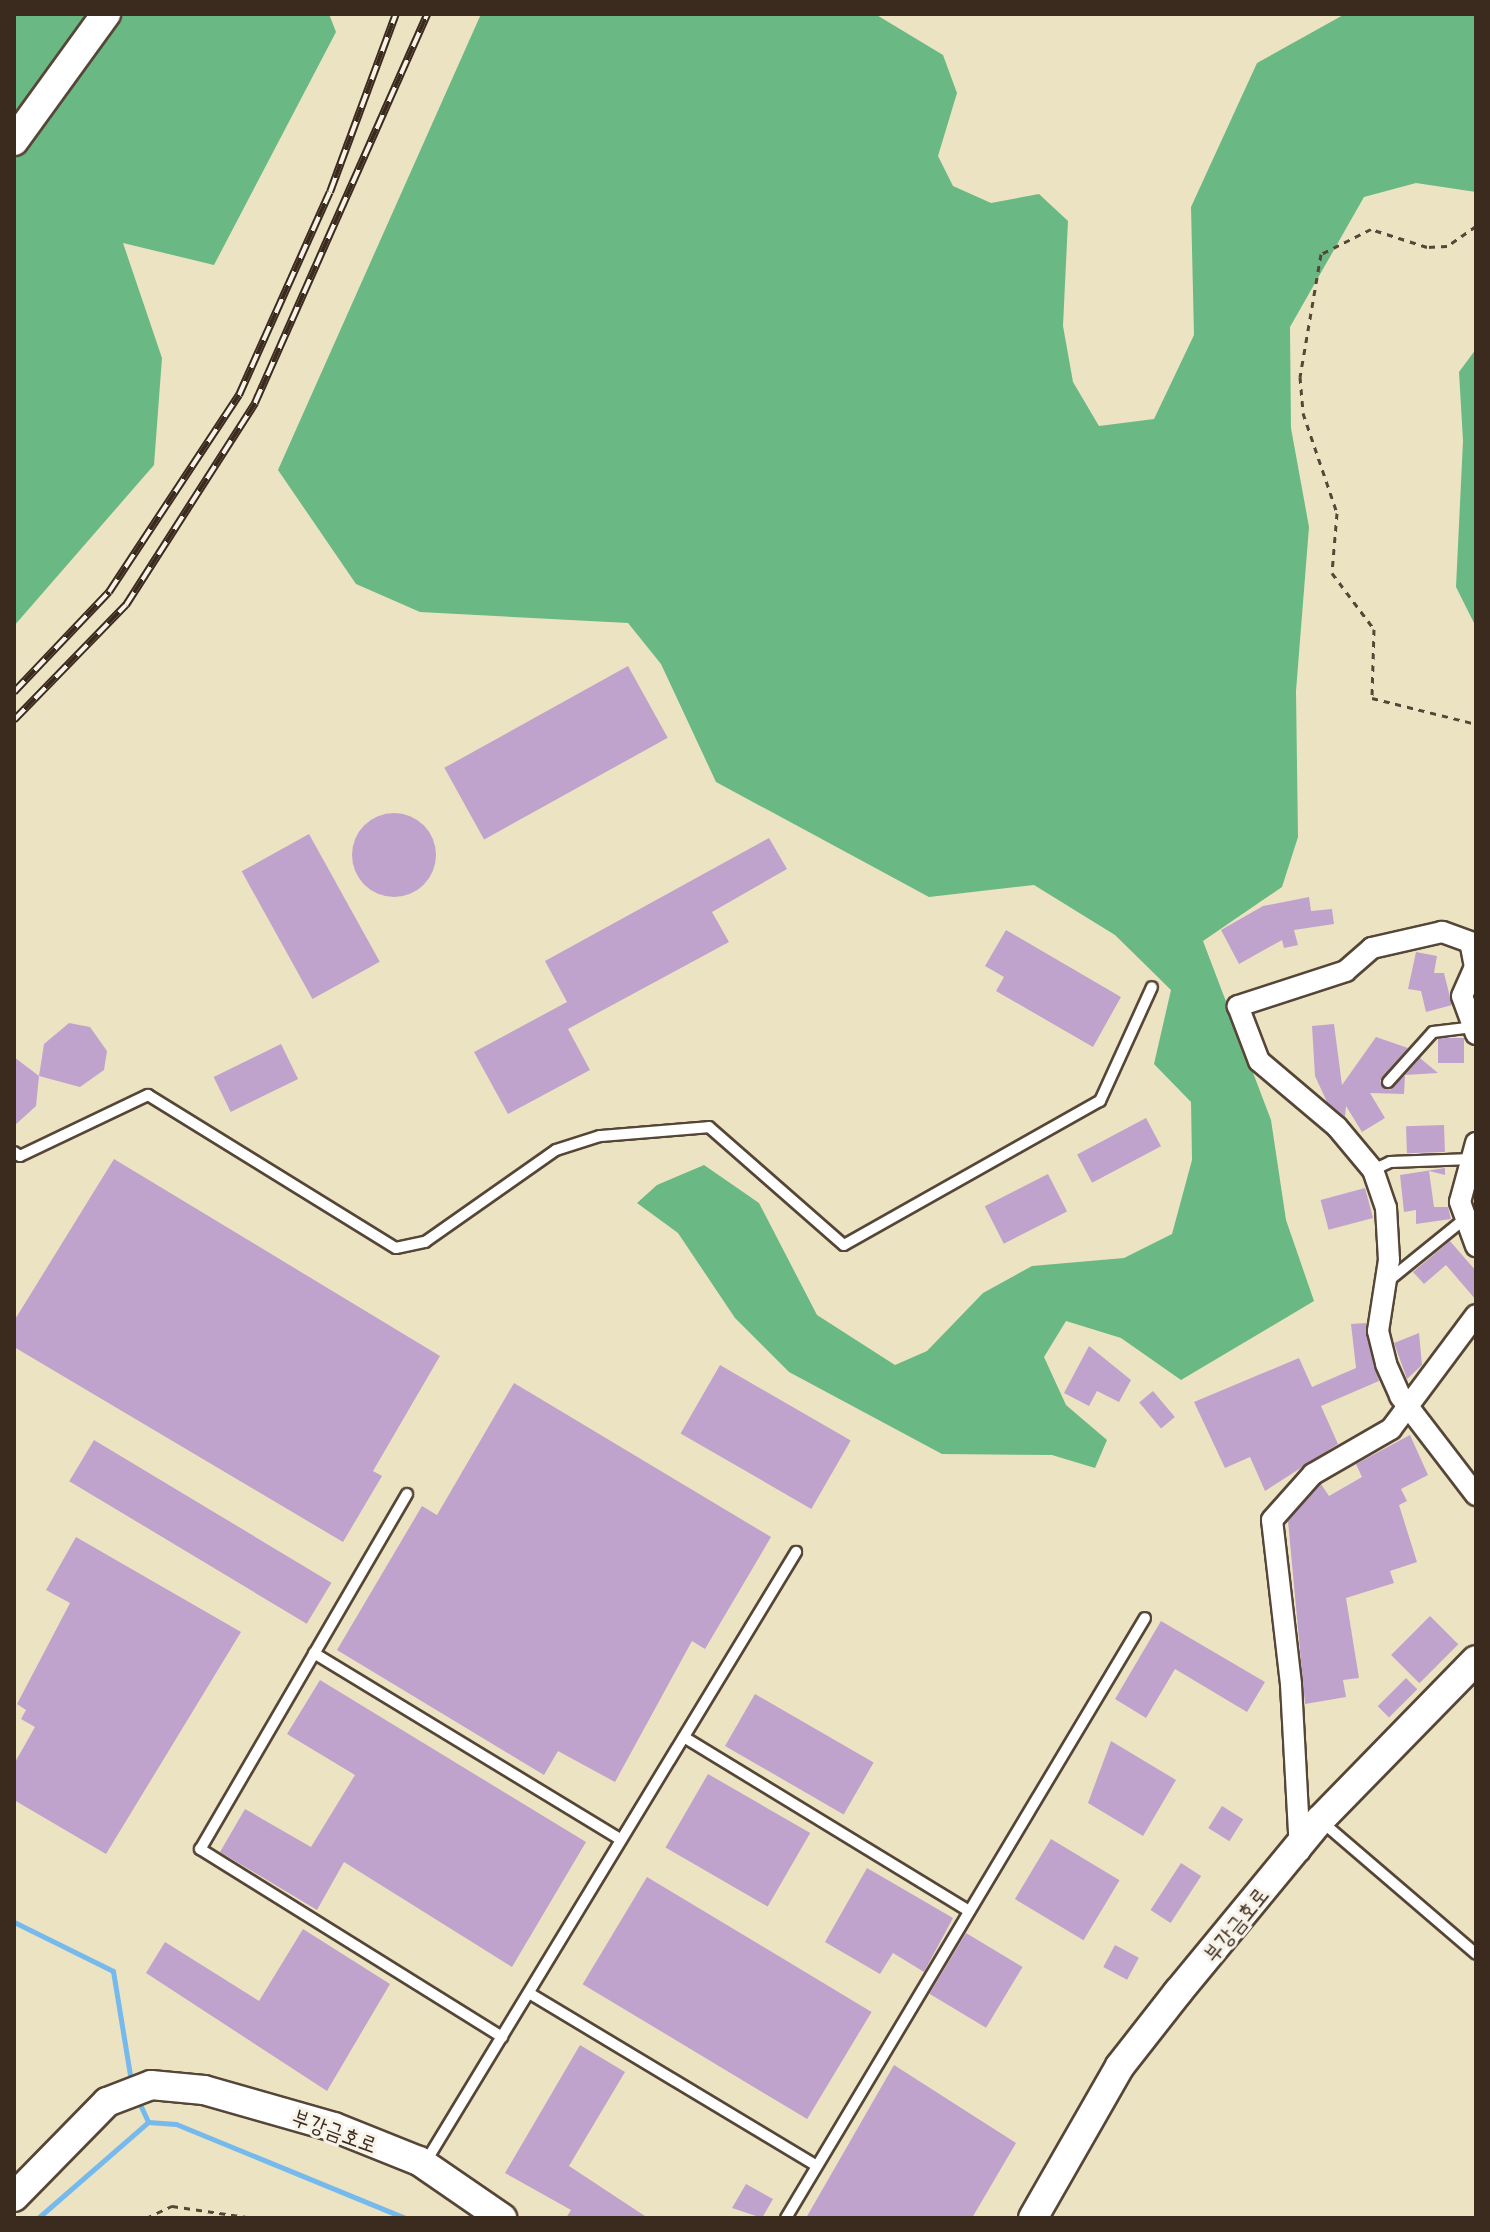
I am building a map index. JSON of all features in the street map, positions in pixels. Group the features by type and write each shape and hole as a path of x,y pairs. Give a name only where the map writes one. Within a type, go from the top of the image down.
{"street":[{"path":"14,141 106,14"},
{"path":"1474,1030 1462,996 1475,967 1470,942 1442,932 1372,948 1346,971 1238,1006 1259,1061 1337,1127 1373,1170 1386,1208 1384,1285 1378,1331 1400,1396 1412,1405 1476,1495"},
{"path":"1474,1151 1460,1202 1462,1221 1476,1246"},
{"path":"1300,1851 1272,1520 1313,1474 1365,1449 1412,1405 1476,1315"},
{"name":"부강금호로","path":"1033,2218 1120,2066 1300,1851 1320,1820 1476,1660"},
{"name":"부강금호로","path":"14,2197 69,2134 119,2095 151,2085 252,2101 424,2164 502,2218"}],"lane":[{"path":"14,1152 20,1156 148,1095 396,1248 425,1242 556,1150 600,1136 709,1127 844,1245 1100,1101 1152,987"},
{"path":"1388,1082 1433,1032 1474,1030"},
{"path":"1373,1170 1405,1160 1474,1151"},
{"path":"1384,1285 1462,1221"},
{"path":"407,1494 200,1849 502,2037"},
{"path":"424,2164 796,1552"},
{"path":"786,2218 1145,1618"},
{"path":"314,1653 621,1840"},
{"path":"684,1737 969,1911"},
{"path":"1320,1820 1476,1954"},
{"path":"529,1993 815,2165"}],"path":[{"path":"1476,226 1447,246 1427,247 1371,229 1321,254 1300,377 1303,413 1337,513 1332,573 1374,629 1372,698 1476,724"},
{"path":"146,2218 172,2206 253,2218"}],"green space":[{"path":"14,14 329,14 336,32 214,265 123,243 162,358 154,465 14,626"},
{"path":"481,14 875,14 943,55 957,93 938,156 953,186 991,203 1039,194 1068,221 1063,326 1073,382 1099,426 1154,419 1194,335 1191,207 1257,63 1345,14 1476,14 1476,192 1416,183 1364,197 1290,327 1291,428 1309,527 1296,691 1298,837 1282,887 1203,941 1271,1120 1286,1220 1314,1301 1181,1380 1121,1338 1066,1321 1044,1357 1066,1405 1107,1440 1095,1468 1052,1455 942,1454 789,1372 735,1318 678,1233 637,1203 657,1185 704,1165 759,1203 817,1315 895,1365 927,1351 983,1293 1032,1266 1124,1258 1172,1234 1192,1160 1191,1102 1154,1064 1171,990 1115,935 1034,885 929,897 716,782 661,664 628,623 420,612 356,584 278,470"},
{"path":"1476,349 1476,627 1456,587 1463,441 1459,372"}],"building":[{"path":"628,666 668,738 484,840 444,768"},
{"path":"394,813 410,816 424,825 433,839 436,855 433,871 424,885 410,894 394,897 378,894 364,885 355,871 352,855 355,839 364,825 378,816"},
{"path":"309,834 380,962 312,999 242,871"},
{"path":"769,838 787,869 712,912 729,942 568,1029 590,1070 508,1114 474,1052 567,1002 545,961"},
{"path":"1309,897 1311,911 1332,909 1334,924 1294,930 1298,945 1284,948 1282,940 1239,964 1221,930 1263,906"},
{"path":"1006,930 1121,997 1093,1047 996,991 1004,977 985,966"},
{"path":"1416,952 1437,956 1434,973 1444,973 1452,1005 1426,1012 1421,991 1408,989"},
{"path":"69,1023 90,1027 107,1051 104,1070 80,1087 39,1076 44,1044"},
{"path":"1334,1024 1342,1085 1376,1037 1408,1048 1380,1081 1390,1090 1405,1075 1404,1094 1370,1093 1385,1118 1362,1132 1346,1106 1345,1117 1327,1102 1315,1076 1312,1026"},
{"path":"1438,1038 1464,1038 1464,1063 1438,1063"},
{"path":"281,1044 298,1079 231,1112 214,1077"},
{"path":"14,1057 39,1076 36,1106 14,1126"},
{"path":"1420,1058 1438,1073 1405,1075"},
{"path":"1146,1118 1161,1146 1092,1183 1077,1155"},
{"path":"1444,1125 1445,1152 1407,1153 1406,1126"},
{"path":"114,1159 440,1356 373,1471 382,1476 343,1542 14,1347 14,1321"},
{"path":"1445,1168 1445,1175 1429,1171 1434,1207 1448,1207 1451,1219 1416,1224 1416,1210 1404,1212 1400,1175"},
{"path":"1048,1174 1067,1211 1004,1244 985,1206"},
{"path":"1365,1188 1373,1218 1329,1230 1321,1200"},
{"path":"1450,1241 1476,1271 1476,1300 1446,1265 1424,1284 1413,1272"},
{"path":"1366,1323 1379,1381 1321,1406 1338,1444 1265,1491 1250,1457 1225,1468 1194,1402 1299,1358 1312,1387 1356,1368 1351,1324"},
{"path":"1419,1333 1422,1365 1407,1379 1394,1343"},
{"path":"1089,1346 1131,1380 1119,1402 1097,1391 1089,1406 1064,1393"},
{"path":"720,1365 851,1440 811,1509 680,1433"},
{"path":"514,1383 771,1537 705,1649 692,1641 615,1782 558,1751 544,1775 337,1650 422,1506 437,1515"},
{"path":"1153,1391 1175,1417 1161,1429 1139,1403"},
{"path":"1410,1435 1428,1475 1401,1489 1407,1501 1399,1505 1417,1562 1390,1571 1394,1583 1346,1598 1359,1678 1343,1680 1346,1697 1305,1704 1288,1521 1321,1484 1329,1496 1362,1477 1356,1464"},
{"path":"94,1440 331,1583 307,1624 69,1481"},
{"path":"76,1537 241,1632 106,1854 14,1800 14,1764 35,1727 21,1719 26,1710 17,1704 70,1603 46,1590"},
{"path":"1430,1616 1458,1644 1419,1683 1391,1655"},
{"path":"1161,1621 1265,1682 1247,1712 1175,1669 1146,1718 1115,1699"},
{"path":"1406,1678 1417,1689 1389,1718 1378,1706"},
{"path":"320,1680 586,1842 512,1967 344,1862 317,1910 220,1852 245,1809 311,1847 355,1775 287,1734"},
{"path":"755,1694 874,1762 844,1814 725,1746"},
{"path":"1111,1741 1176,1780 1143,1836 1088,1803"},
{"path":"708,1774 810,1833 768,1907 666,1848"},
{"path":"1222,1806 1243,1819 1229,1841 1208,1828"},
{"path":"1051,1839 1120,1880 1084,1940 1015,1899"},
{"path":"1181,1863 1201,1876 1171,1923 1151,1910"},
{"path":"867,1868 953,1918 924,1972 893,1953 880,1974 825,1942"},
{"path":"647,1877 872,2012 807,2119 583,1984"},
{"path":"303,1929 390,1984 327,2091 146,1973 165,1942 259,2001"},
{"path":"966,1933 1023,1967 986,2028 929,1994"},
{"path":"1115,1945 1139,1958 1127,1980 1103,1967"},
{"path":"580,2045 625,2072 569,2166 648,2218 566,2218 571,2210 505,2173"},
{"path":"894,2065 1016,2143 972,2218 806,2218"},
{"path":"746,2184 773,2199 762,2218 732,2208"}],"waterway":[{"path":"14,1922 113,1971 131,2081"},
{"path":"137,2098 148,2122"},
{"path":"38,2218 148,2122 176,2124 405,2218"}],"railway":[{"path":"14,692 109,592 239,395 330,192 396,14"},
{"path":"14,720 126,605 255,403 427,14"}]}
